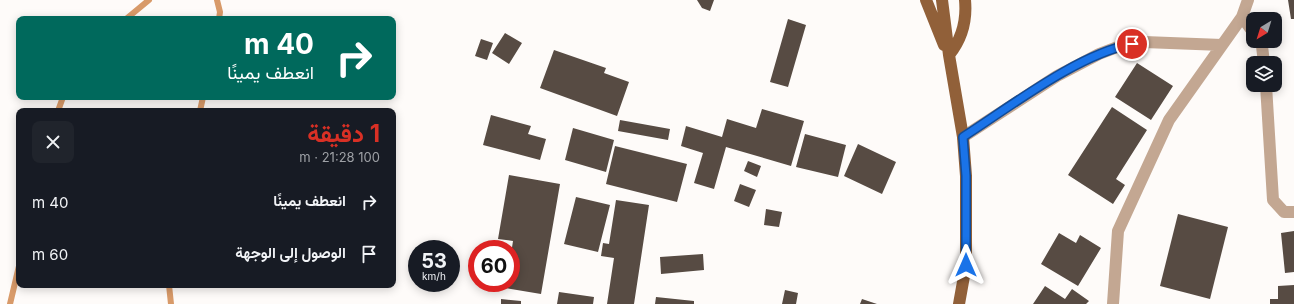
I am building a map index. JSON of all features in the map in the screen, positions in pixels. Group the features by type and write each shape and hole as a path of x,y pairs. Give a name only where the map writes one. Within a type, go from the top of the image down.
{"main road":[{"path":"926,0 949,55"},
{"path":"942,0 949,55 963,137 966,176 966,265 959,304"},
{"path":"949,55 956,47 964,27 965,0"}],"street":[{"path":"1113,304 1118,231 1169,120 1242,17 1248,0"},
{"path":"1242,17 1246,22"},
{"path":"963,137 1057,76 1099,54 1120,46 1144,42 1222,45"},
{"path":"1266,92 1272,200 1284,212 1294,212"}],"building":[{"path":"697,0 714,0 710,11 702,8"},
{"path":"1288,0 1294,0 1294,19 1291,19"},
{"path":"788,19 806,25 788,87 770,82"},
{"path":"505,33 522,43 509,64 492,53"},
{"path":"481,39 493,43 487,60 475,56"},
{"path":"554,50 606,68 604,73 629,82 617,116 540,88"},
{"path":"1137,63 1173,86 1151,120 1115,97"},
{"path":"1112,107 1147,130 1116,179 1125,185 1113,204 1068,175"},
{"path":"762,109 804,121 791,166 726,147 714,189 694,183 703,153 681,146 686,126 722,137 727,119 756,128"},
{"path":"491,115 531,126 528,134 546,139 540,160 483,145"},
{"path":"620,120 670,129 668,140 618,131"},
{"path":"573,128 614,140 606,172 565,160"},
{"path":"805,134 846,145 838,177 796,167"},
{"path":"858,144 896,162 882,194 844,176"},
{"path":"615,146 687,164 677,202 606,184"},
{"path":"748,161 761,166 757,177 744,171"},
{"path":"509,175 560,184 541,294 520,290 520,240 498,239"},
{"path":"740,184 756,190 749,207 734,201"},
{"path":"576,197 610,205 598,252 564,244"},
{"path":"616,200 649,205 634,304 607,304 614,258 601,256 603,243 609,244"},
{"path":"766,209 782,212 779,227 764,225"},
{"path":"1178,214 1228,227 1210,299 1160,286"},
{"path":"1294,231 1294,272 1285,273 1281,233"},
{"path":"1059,233 1076,243 1080,235 1101,248 1078,286 1041,264"},
{"path":"703,254 704,270 661,274 660,257"},
{"path":"1294,285 1294,304 1270,304 1270,299 1278,299 1278,286"},
{"path":"1045,286 1065,299 1072,289 1089,301 1086,304 1033,304"},
{"path":"785,290 798,293 796,304 782,304"},
{"path":"559,292 594,297 593,304 557,304"},
{"path":"656,297 694,301 694,304 655,304"},
{"path":"501,299 521,301 521,304 501,304"},
{"path":"862,299 877,304 860,304"}],"waterway":[{"path":"130,16 149,0"},
{"path":"217,0 219,16"},
{"path":"59,108 62,100"},
{"path":"201,108 202,100"},
{"path":"10,304 16,279"},
{"path":"169,288 171,304"}],"route":[{"path":"966,265 966,176 963,137 1057,76 1099,54 1120,46 1132,44"}]}
